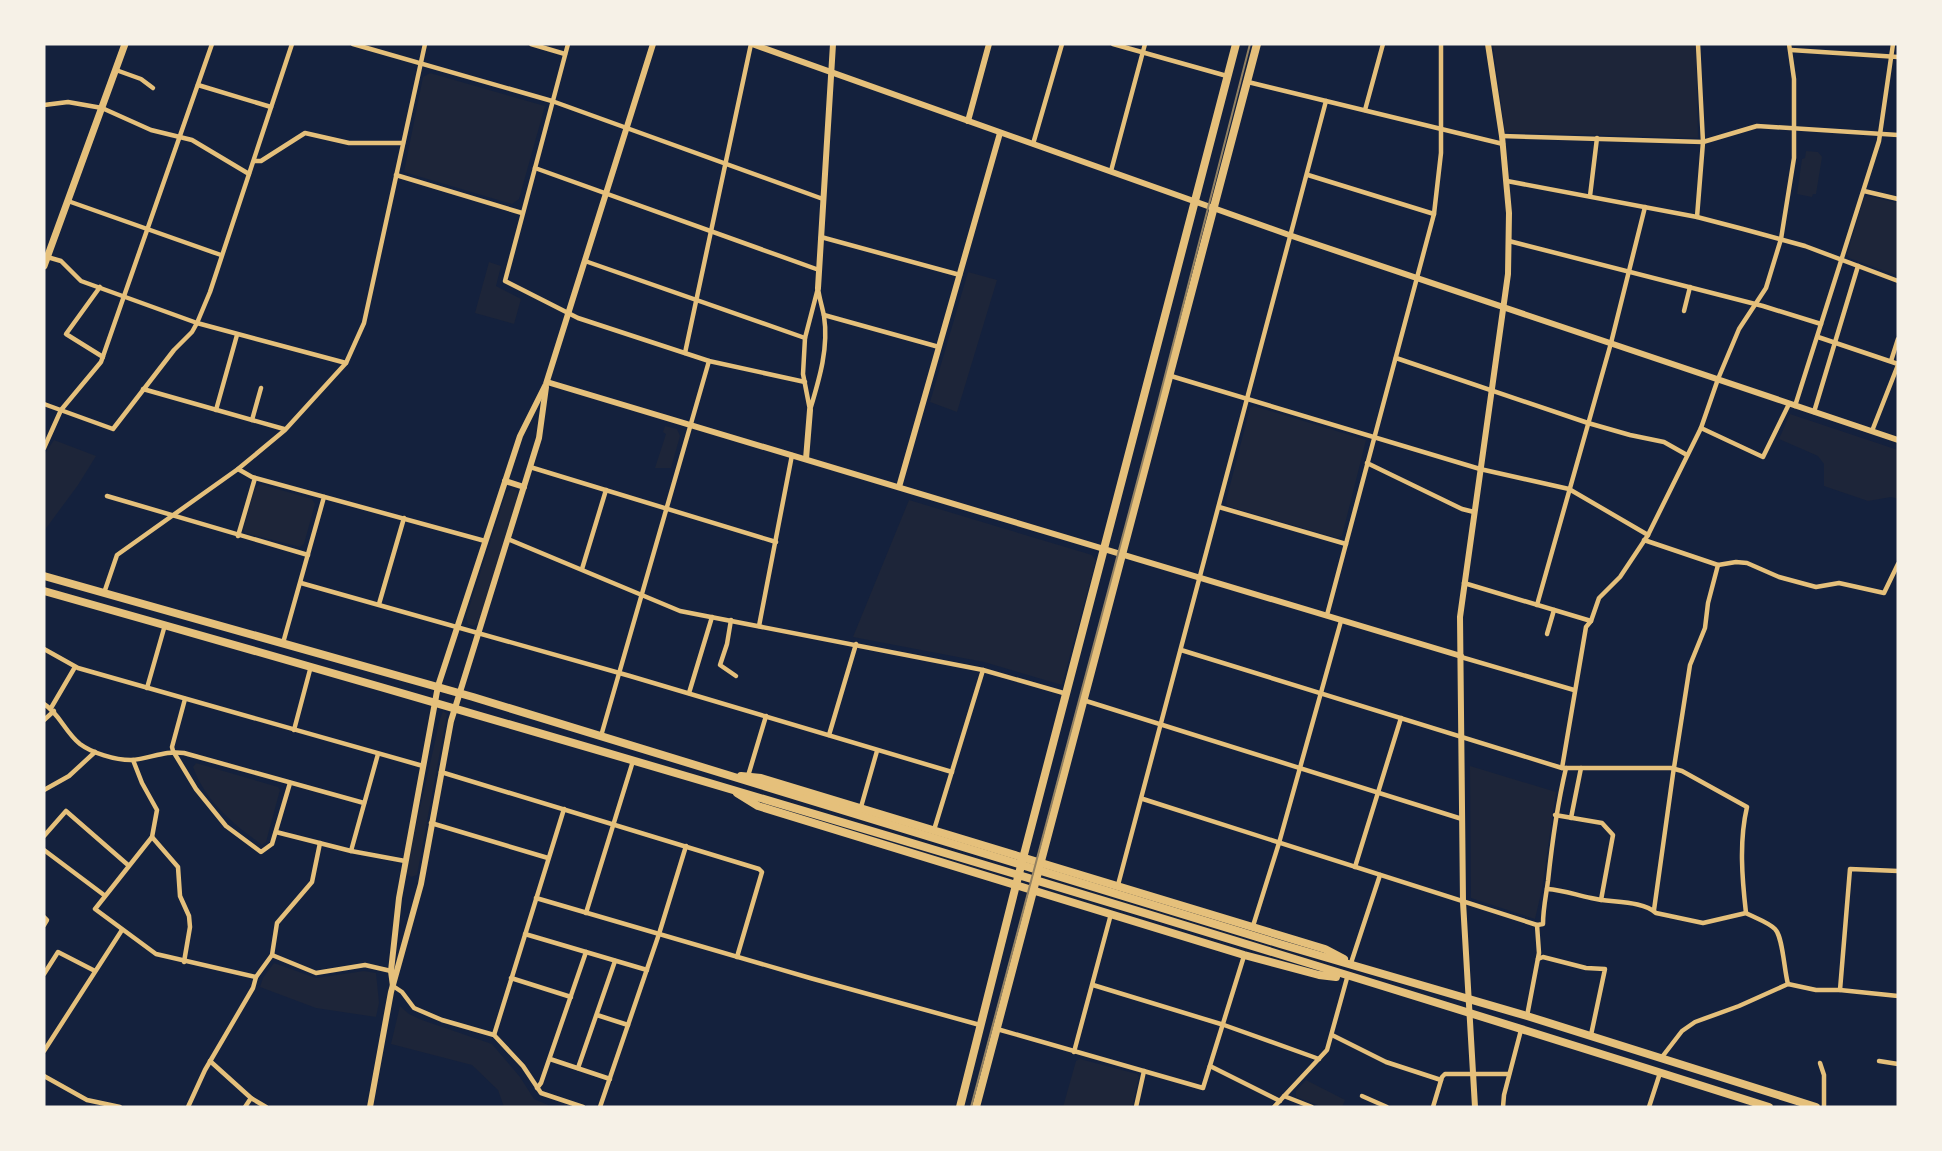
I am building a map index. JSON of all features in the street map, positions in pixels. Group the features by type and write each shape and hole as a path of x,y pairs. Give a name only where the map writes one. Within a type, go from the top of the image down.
{"main road":[{"path":"44,266 125,44"},
{"path":"960,1107 1236,44"},
{"path":"976,1107 1257,44"},
{"path":"44,576 461,693 808,801 1527,1016 1816,1107"},
{"path":"44,591 806,810 1769,1107"},
{"path":"728,775 761,778 1118,885 1325,949 1355,965"},
{"path":"727,787 758,806 1244,955 1319,975 1357,979"}],"street":[{"path":"44,448 61,410 101,362 212,44"},
{"path":"44,404 113,429 174,350 192,332 211,292 292,44"},
{"path":"353,44 552,101 823,199"},
{"path":"104,593 117,555 238,469 285,430 346,363 364,323 425,44"},
{"path":"531,44 565,54"},
{"path":"568,44 505,281 568,314 709,361 805,382"},
{"path":"583,1107 567,1105 541,1093 523,1066 494,1035 442,1020 414,1008 402,992 393,986 391,971 405,861 438,687 520,436 547,383 653,44"},
{"path":"685,353 751,44 1292,236 1898,440"},
{"path":"810,410 805,382 805,338 818,288 833,44"},
{"path":"968,121 989,44"},
{"path":"1033,144 1062,44"},
{"path":"1113,44 1228,76"},
{"path":"1111,172 1145,44"},
{"path":"1364,110 1383,44"},
{"path":"1326,616 1434,214 1441,129 1441,44"},
{"path":"1475,1107 1463,902 1460,617 1504,307 1509,241 1507,181 1488,44"},
{"path":"1697,218 1703,142 1698,44"},
{"path":"1701,428 1763,457 1792,405 1818,337 1880,134 1893,44"},
{"path":"1143,799 1463,902 1537,925 1543,924 1555,815 1586,627 1591,621 1599,598 1620,577 1648,535 1701,428 1739,329 1766,288 1781,239 1794,158 1794,79 1790,47 1898,57"},
{"path":"115,70 141,79 153,88"},
{"path":"1248,82 1441,129 1502,140 1597,138 1703,142 1757,126 1898,135"},
{"path":"198,85 271,107"},
{"path":"1118,885 1249,400 1326,101"},
{"path":"44,106 68,102 102,108 151,130 192,140 249,174"},
{"path":"254,161 261,161 305,132 349,143 403,143"},
{"path":"899,487 1000,133"},
{"path":"1590,196 1597,138"},
{"path":"535,168 819,270"},
{"path":"1308,174 1434,214"},
{"path":"396,175 522,213"},
{"path":"1507,181 1697,218 1781,239 1898,281"},
{"path":"1864,191 1898,199"},
{"path":"68,200 221,256"},
{"path":"1537,605 1611,343 1645,207"},
{"path":"821,237 960,275"},
{"path":"1509,241 1755,304 1821,324"},
{"path":"46,256 61,261 82,281 197,323 346,363"},
{"path":"585,261 805,338"},
{"path":"1814,412 1858,267"},
{"path":"100,287 66,334 103,357"},
{"path":"1684,311 1690,287"},
{"path":"807,459 810,410 822,366 824,315 818,288"},
{"path":"824,315 939,347"},
{"path":"216,410 237,335"},
{"path":"1818,337 1898,365 1872,431"},
{"path":"1891,361 1898,339"},
{"path":"1396,358 1588,423 1664,442 1687,455"},
{"path":"601,737 709,361"},
{"path":"1171,376 1479,469 1569,489 1648,535"},
{"path":"547,383 1574,690"},
{"path":"370,1107 393,986 416,906 451,721 543,422 547,383"},
{"path":"252,420 261,388"},
{"path":"143,389 285,430"},
{"path":"759,626 792,455"},
{"path":"1367,463 1462,509 1474,512"},
{"path":"530,467 776,542"},
{"path":"238,469 255,478 485,541"},
{"path":"238,536 255,478"},
{"path":"505,481 524,487"},
{"path":"582,569 606,490"},
{"path":"107,496 308,555"},
{"path":"283,643 324,497"},
{"path":"1219,507 1346,544"},
{"path":"379,604 404,518"},
{"path":"508,539 680,611 982,670 1067,694"},
{"path":"1644,540 1718,565 1747,563 1779,577 1816,587 1839,583 1884,593 1898,564"},
{"path":"1654,910 1679,724 1690,665 1705,628 1708,603 1718,565"},
{"path":"300,583 690,693 952,772"},
{"path":"1463,583 1591,621"},
{"path":"1547,634 1554,610"},
{"path":"690,693 712,617"},
{"path":"731,620 720,665 736,676"},
{"path":"1253,927 1301,768 1341,621"},
{"path":"147,688 165,624"},
{"path":"829,735 856,644"},
{"path":"44,649 75,667 423,766"},
{"path":"1181,650 1564,768 1675,769 1747,807 1743,859 1745,913"},
{"path":"294,730 312,666"},
{"path":"44,720 75,667"},
{"path":"934,830 982,670"},
{"path":"185,699 173,751 196,789 226,827 261,852 272,845 290,783"},
{"path":"1083,700 1463,819"},
{"path":"44,704 78,742 95,752 133,760 173,751 364,803"},
{"path":"748,777 766,716"},
{"path":"1355,867 1401,718"},
{"path":"860,808 877,751"},
{"path":"44,790 69,776 95,752"},
{"path":"351,850 378,754"},
{"path":"133,760 157,810 152,837 95,909 156,954 256,977"},
{"path":"586,913 633,760"},
{"path":"1571,818 1581,768"},
{"path":"440,771 759,869 761,873 737,957"},
{"path":"494,1035 564,809"},
{"path":"45,832 66,811 128,866"},
{"path":"1555,815 1602,823 1613,835 1601,900"},
{"path":"430,823 548,858"},
{"path":"276,832 405,861"},
{"path":"152,837 178,867 180,896 189,916 190,928 184,962"},
{"path":"188,1107 210,1061 253,988 256,977 272,955 276,923 312,882 320,844"},
{"path":"600,1107 686,846"},
{"path":"44,850 104,895"},
{"path":"1840,990 1850,869 1898,872"},
{"path":"1355,965 1380,875"},
{"path":"1547,889 1564,890 1703,923 1745,913 1777,930 1782,942 1783,967 1788,984"},
{"path":"536,898 982,1025"},
{"path":"1074,1052 1111,914"},
{"path":"44,917 47,920 44,925"},
{"path":"1527,1016 1538,959 1537,925"},
{"path":"44,1051 122,930"},
{"path":"525,934 647,970"},
{"path":"44,974 58,952 95,971"},
{"path":"537,1088 550,1059 586,952"},
{"path":"272,955 316,973 365,965 391,971"},
{"path":"997,1029 1203,1088 1244,955"},
{"path":"1538,959 1543,957 1586,968 1605,969 1591,1036"},
{"path":"578,1068 615,961"},
{"path":"511,978 571,997"},
{"path":"1274,1107 1327,1050 1347,978"},
{"path":"1662,1058 1682,1031 1695,1022 1788,984 1816,990 1898,996"},
{"path":"1093,985 1224,1025 1319,1059"},
{"path":"597,1015 628,1025"},
{"path":"1503,1107 1521,1029"},
{"path":"1332,1035 1386,1062 1441,1080"},
{"path":"550,1059 610,1079"},
{"path":"210,1061 251,1098 266,1107"},
{"path":"1879,1061 1898,1064"},
{"path":"1820,1063 1824,1075 1824,1107"},
{"path":"1210,1066 1280,1101"},
{"path":"1136,1107 1144,1071"},
{"path":"1649,1107 1660,1073"},
{"path":"1433,1107 1445,1074 1509,1074"},
{"path":"44,1076 87,1100 120,1107"},
{"path":"1284,1096 1312,1107"},
{"path":"1362,1096 1387,1107"},
{"path":"245,1107 251,1098"}],"shaded area":[{"path":"1493,44 1696,44 1698,138 1505,132"},
{"path":"430,73 545,106 519,199 512,204 404,172 423,77"},
{"path":"1806,151 1818,152 1822,157 1816,194 1812,197 1797,194 1802,159 1805,158"},
{"path":"1868,196 1898,203 1898,276 1849,258 1847,254 1864,198"},
{"path":"489,262 501,266 496,286 521,299 514,324 475,313"},
{"path":"968,272 997,280 957,412 930,402"},
{"path":"1254,406 1366,440 1342,536 1337,538 1227,506 1226,501 1250,408"},
{"path":"1790,414 1898,450 1898,499 1891,497 1868,501 1824,486 1824,464 1818,456 1779,439"},
{"path":"665,426 677,429 680,436 671,468 655,468 666,434 663,432"},
{"path":"54,440 96,456 44,531 44,455"},
{"path":"260,484 312,499 315,504 304,544 300,547 245,533 243,529 255,488"},
{"path":"512,488 517,491 517,501 479,623 473,626 468,624 466,617 506,493"},
{"path":"909,500 1092,555 1096,560 1062,685 984,662 853,637"},
{"path":"443,711 447,714 417,875 411,877 406,872"},
{"path":"196,763 278,787 280,790 266,842 262,845 212,801 198,779 193,767"},
{"path":"1470,766 1556,792 1535,919 1471,898"},
{"path":"274,963 316,978 364,971 376,973 379,1003 376,1017 316,1008 260,987"},
{"path":"400,1006 422,1020 492,1044 520,1077 534,1099 553,1107 504,1107 498,1090 472,1065 391,1044"},
{"path":"1080,1059 1137,1074 1139,1077 1132,1107 1063,1107 1076,1061"},
{"path":"1306,1080 1345,1100 1342,1107 1323,1107 1296,1097 1296,1091"}],"tram line":[{"path":"971,1107 1157,407 1250,44"}]}
